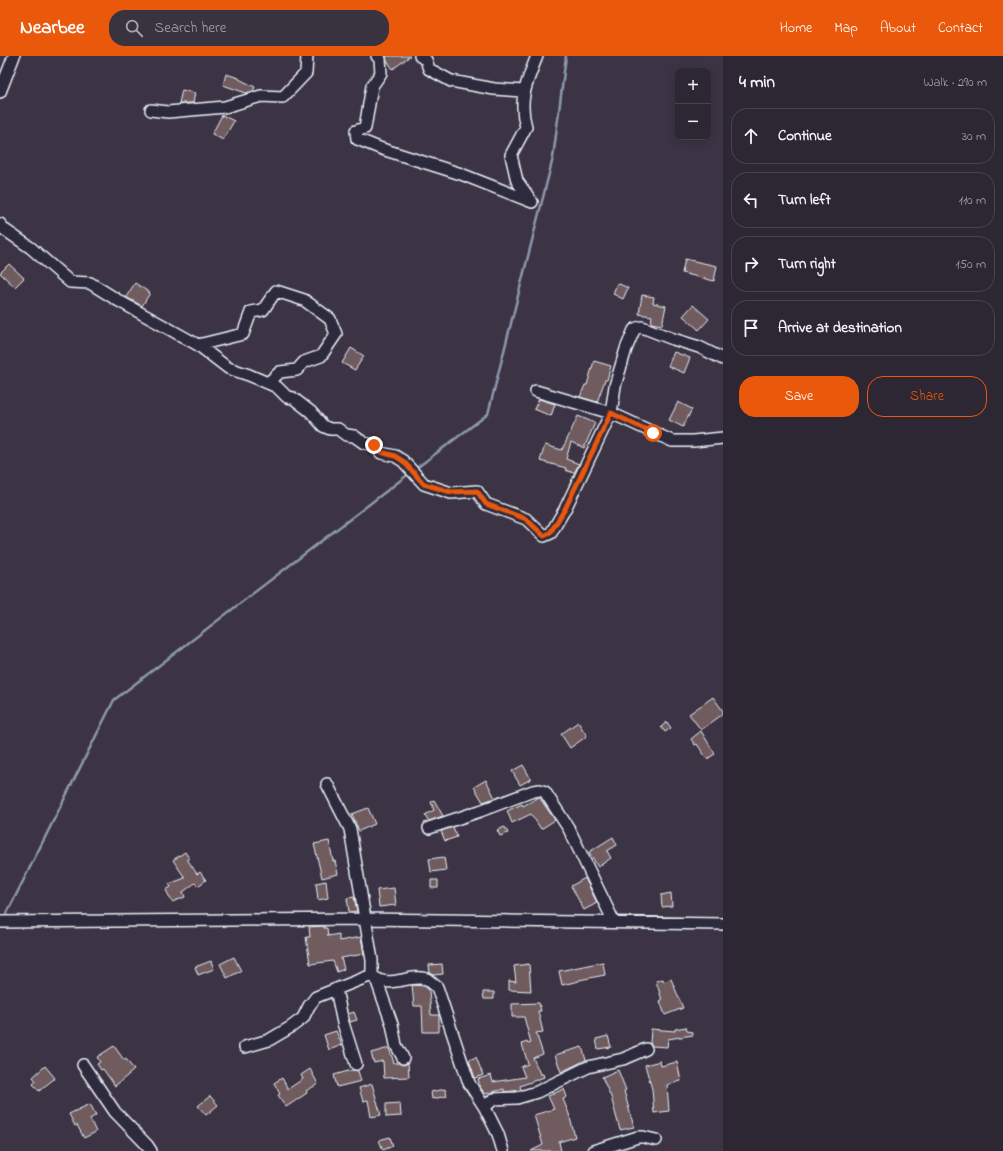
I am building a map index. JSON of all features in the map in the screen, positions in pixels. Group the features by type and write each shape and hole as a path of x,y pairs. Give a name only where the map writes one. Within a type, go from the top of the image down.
{"street":[{"path":"0,92 14,56"},
{"path":"151,110 168,112 225,107 261,96 283,97 306,73 307,56"},
{"path":"377,56 380,59 380,73 372,86 365,128 356,132 358,139 382,149 461,174 532,202 517,181 511,155 526,127 522,115 523,91 537,56"},
{"path":"420,56 426,60 428,69 451,81 494,89 523,91"},
{"path":"0,224 5,230 31,248 70,282 90,283 118,301 198,345 228,368 277,387 287,397 293,398 311,412 323,426 330,429 338,429 346,435 354,436 364,443 374,445 381,452 395,456 403,461 424,484 451,492 477,491 486,504 526,519 544,536 550,533 565,509 611,413 615,386 634,330 637,328 642,328 699,346 723,359"},
{"path":"198,345 242,334 251,312 263,310 276,292 304,300 330,319 336,334 321,356 304,362 297,370 280,372 268,383"},
{"path":"536,390 611,413 672,441 693,441 723,438"},
{"path":"327,784 350,829 356,858 364,919 374,977 392,1024 396,1045 403,1058"},
{"path":"429,828 533,791 540,790 545,792 569,829 614,922"},
{"path":"0,922 364,919 723,924"},
{"path":"245,1047 269,1040 291,1027 303,1018 309,1006 316,997 336,989 374,977 387,982 415,978 427,979 437,987 468,1083 485,1108 498,1134 503,1151"},
{"path":"336,989 343,1023 356,1064"},
{"path":"485,1108 494,1099 517,1098 537,1092 588,1067 623,1059 646,1049"},
{"path":"83,1065 115,1112 152,1151"},
{"path":"593,1151 638,1137 656,1140"}],"building":[{"path":"386,56 410,56 393,69 387,61"},
{"path":"226,74 239,78 255,87 253,91 246,93 223,85"},
{"path":"182,90 195,93 193,103 179,103"},
{"path":"222,115 234,121 223,140 212,134"},
{"path":"685,259 717,266 714,281 682,273"},
{"path":"9,264 24,278 15,287 0,273"},
{"path":"135,283 150,293 142,306 126,297"},
{"path":"617,283 628,288 623,299 613,294"},
{"path":"642,295 654,297 653,303 666,306 662,325 651,323 652,316 639,314"},
{"path":"693,305 709,319 699,330 683,316"},
{"path":"351,348 364,356 355,370 342,363"},
{"path":"674,352 690,358 684,373 668,366"},
{"path":"594,361 611,366 607,380 605,380 597,402 580,397 585,385 587,385"},
{"path":"539,399 555,404 551,416 534,409"},
{"path":"678,402 692,409 683,427 669,420"},
{"path":"578,416 595,423 584,448 571,442 566,459 579,464 574,473 565,470 566,468 540,461 545,445 562,450"},
{"path":"713,697 723,711 723,714 701,730 689,714"},
{"path":"578,722 587,736 570,748 561,734"},
{"path":"667,722 671,728 665,732 661,727"},
{"path":"701,731 715,754 707,759 697,744 695,745 691,739"},
{"path":"523,765 531,779 520,785 512,771"},
{"path":"486,780 495,798 483,802 474,787"},
{"path":"539,797 555,820 541,829 531,814 512,823 507,811 522,804 523,806"},
{"path":"434,800 443,816 429,821 425,815 434,810 431,802"},
{"path":"368,808 375,824 359,831 352,814"},
{"path":"453,827 457,837 445,841 441,831"},
{"path":"505,827 508,833 500,836 497,830"},
{"path":"613,837 617,845 607,851 611,858 598,867 589,852"},
{"path":"329,841 333,861 335,861 338,874 322,878 314,844"},
{"path":"185,852 189,858 187,859 197,874 200,872 206,880 198,886 195,883 183,892 185,897 172,902 166,890 171,887 169,884 185,878 173,860"},
{"path":"444,857 446,870 431,872 429,859"},
{"path":"585,878 597,903 584,910 571,886"},
{"path":"431,880 438,880 438,888 431,888"},
{"path":"326,881 328,898 318,900 316,883"},
{"path":"394,888 396,905 379,907 377,890"},
{"path":"671,893 672,906 662,907 661,895"},
{"path":"354,897 357,911 349,912 347,898"},
{"path":"324,926 324,928 327,928 328,936 339,934 339,941 361,937 364,954 341,958 344,969 337,972 333,961 310,964 306,937 310,937 309,927"},
{"path":"234,957 241,971 227,978 220,964"},
{"path":"211,961 214,969 198,975 195,967"},
{"path":"603,962 605,975 562,985 559,971"},
{"path":"442,964 443,974 434,975 430,973 429,965"},
{"path":"529,964 531,991 509,990 509,981 516,982 514,966"},
{"path":"663,979 664,982 671,979 683,1008 665,1015 660,1001 662,1000 656,981"},
{"path":"412,985 424,986 429,990 431,1015 439,1015 439,1032 423,1032 422,1006 414,1006"},
{"path":"483,992 494,992 494,999 484,999"},
{"path":"539,1003 541,1011 538,1011 543,1032 536,1033 543,1054 533,1058 540,1074 543,1074 544,1077 520,1086 521,1090 504,1092 504,1089 485,1094 480,1087 478,1079 491,1075 493,1082 525,1077 521,1067 528,1064 522,1044 527,1042 528,1044 531,1043 524,1017 512,1017 512,1004"},
{"path":"354,1012 357,1020 350,1022 348,1014"},
{"path":"686,1027 687,1031 693,1032 693,1035 668,1039 667,1047 652,1046 650,1043 651,1029 675,1031 675,1029"},
{"path":"336,1031 342,1045 329,1050 324,1035"},
{"path":"608,1036 611,1047 598,1049 596,1039"},
{"path":"114,1046 124,1060 126,1059 134,1070 115,1086 103,1069 101,1070 97,1064 100,1062 97,1057"},
{"path":"582,1047 586,1060 561,1072 555,1055"},
{"path":"389,1048 394,1063 403,1065 408,1063 409,1077 384,1078 383,1061 374,1063 371,1053"},
{"path":"476,1057 483,1075 475,1078 469,1060"},
{"path":"660,1061 661,1066 677,1062 681,1081 667,1085 669,1111 654,1113 652,1089 645,1065"},
{"path":"45,1066 55,1078 39,1091 33,1084 36,1081 33,1077"},
{"path":"310,1069 318,1084 306,1091 307,1093 286,1107 278,1095 280,1094 274,1083 282,1078 288,1089 303,1079 301,1075"},
{"path":"352,1070 358,1071 361,1081 337,1087 334,1075"},
{"path":"618,1070 626,1090 624,1091 634,1127 620,1130 611,1097 602,1077"},
{"path":"372,1084 381,1115 371,1117 368,1100 363,1101 359,1088"},
{"path":"445,1089 447,1096 432,1099 431,1092"},
{"path":"564,1089 567,1097 563,1099 569,1114 575,1137 559,1142 561,1151 531,1151 543,1145 534,1115 554,1109 548,1096"},
{"path":"210,1096 218,1105 206,1115 198,1106"},
{"path":"400,1103 401,1116 386,1117 386,1104"},
{"path":"90,1104 96,1115 90,1119 96,1132 84,1138 77,1125 75,1126 69,1114"},
{"path":"390,1137 393,1146 383,1150 379,1140"}],"waterway":[{"path":"414,470 488,414 553,158 566,56"},
{"path":"4,919 114,700 410,473"}],"route":[{"path":"374,445 381,452 395,456 403,461 424,484 451,492 477,491 486,504 526,519 544,536 550,533 565,509 611,413 653,433"}]}
